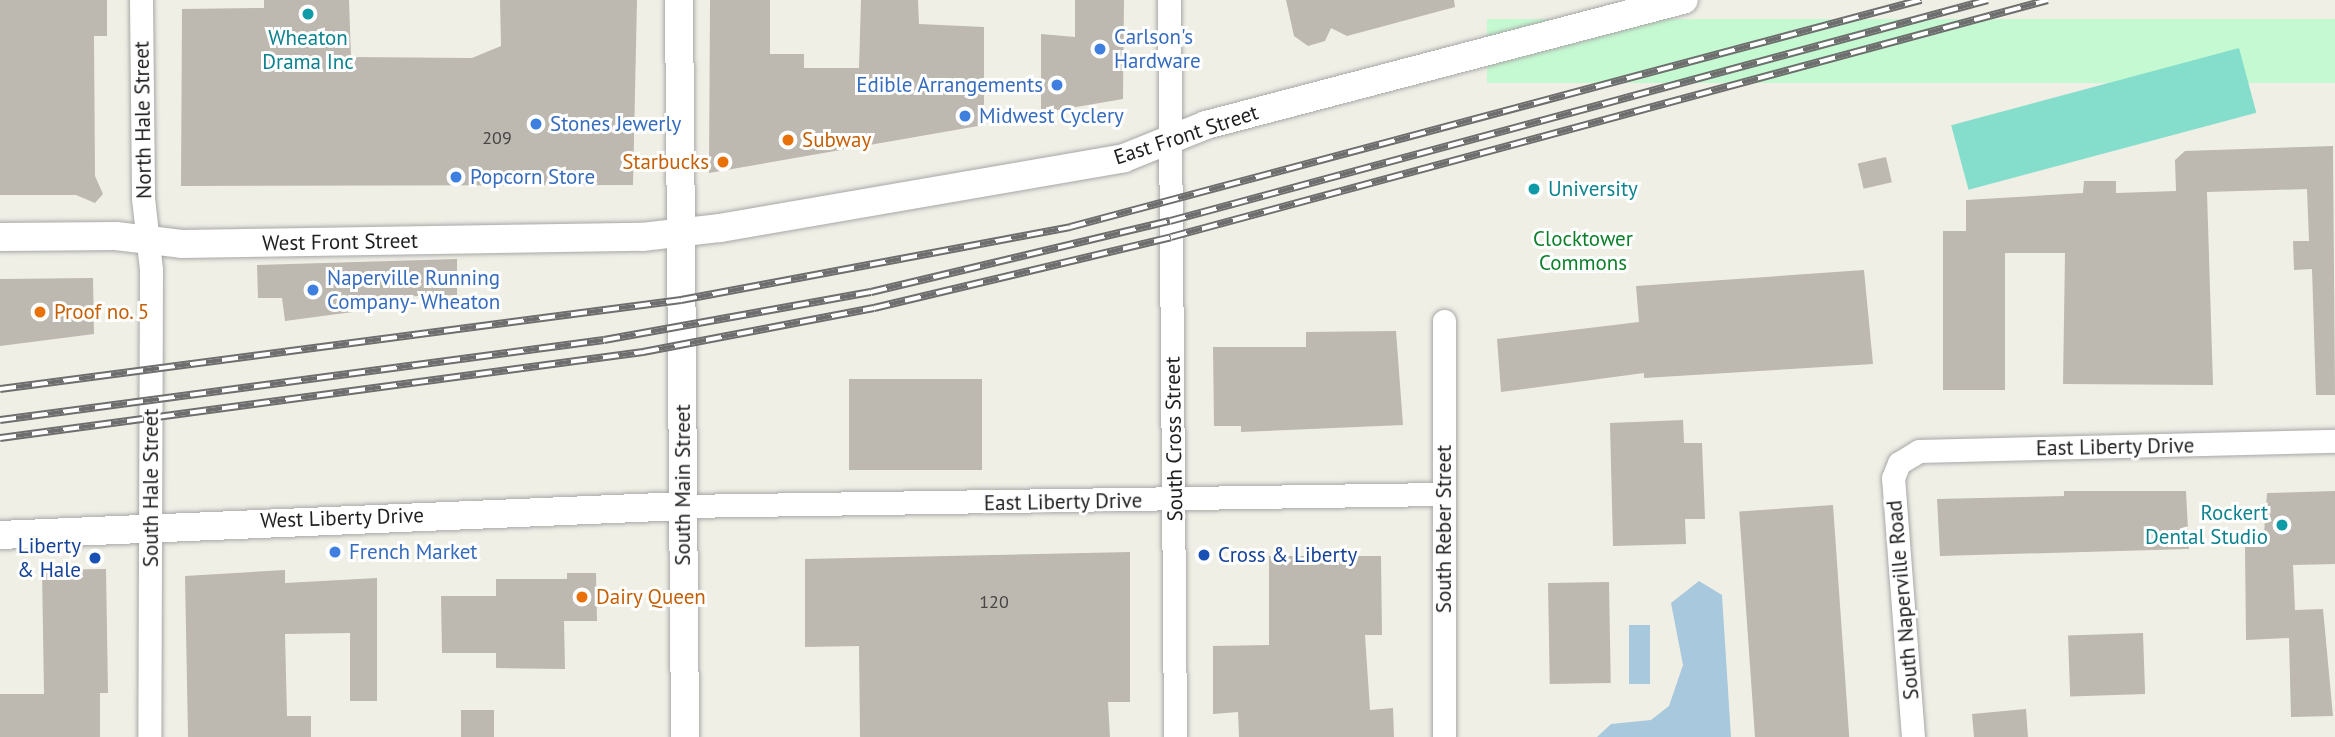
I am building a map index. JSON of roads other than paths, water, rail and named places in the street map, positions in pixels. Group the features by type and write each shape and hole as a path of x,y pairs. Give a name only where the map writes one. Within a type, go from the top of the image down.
{"street":[{"name":"North Hale Street","path":"141,0 147,240"},
{"name":"South Main Street","path":"679,0 685,737"},
{"name":"South Cross Street","path":"1169,0 1176,500 1175,737"},
{"name":"East Front Street","path":"681,233 1124,158 1206,125 1684,0"},
{"name":"West Front Street","path":"0,237 147,240 182,244 681,233"},
{"name":"South Hale Street","path":"147,240 151,525 149,737"},
{"name":"South Reber Street","path":"1444,321 1444,737"},
{"name":"East Liberty Drive","path":"1899,463 1919,451 2335,441"},
{"name":"South Naperville Road","path":"1899,463 1893,478 1913,737"},
{"name":"East Liberty Drive","path":"684,506 1443,494"},
{"name":"West Liberty Drive","path":"0,536 151,525 684,506"}],"railway":[{"path":"0,389 681,300 1070,227 1921,0"},
{"path":"0,420 604,340 871,292 1170,221 1988,0"},
{"path":"0,438 643,352 874,308 1171,237 2048,0"}],"place":[{"name":"Wheaton Drama Inc","path":"308,14"},
{"name":"Carlson's Hardware","path":"1100,49"},
{"name":"Edible Arrangements","path":"1057,85"},
{"name":"Midwest Cyclery","path":"965,116"},
{"name":"Stones Jewerly","path":"536,124"},
{"name":"Subway","path":"788,140"},
{"name":"Starbucks","path":"723,162"},
{"name":"Popcorn Store","path":"456,177"},
{"name":"University","path":"1534,189"},
{"name":"Naperville Running Company- Wheaton","path":"313,290"},
{"name":"Proof no. 5","path":"40,312"},
{"name":"Rockert Dental Studio","path":"2282,525"},
{"name":"French Market","path":"335,552"},
{"name":"Cross & Liberty","path":"1204,555"},
{"name":"Liberty & Hale","path":"95,558"},
{"name":"Dairy Queen","path":"582,597"}],"park label":[{"name":"Clocktower Commons","path":"1583,251"}]}
